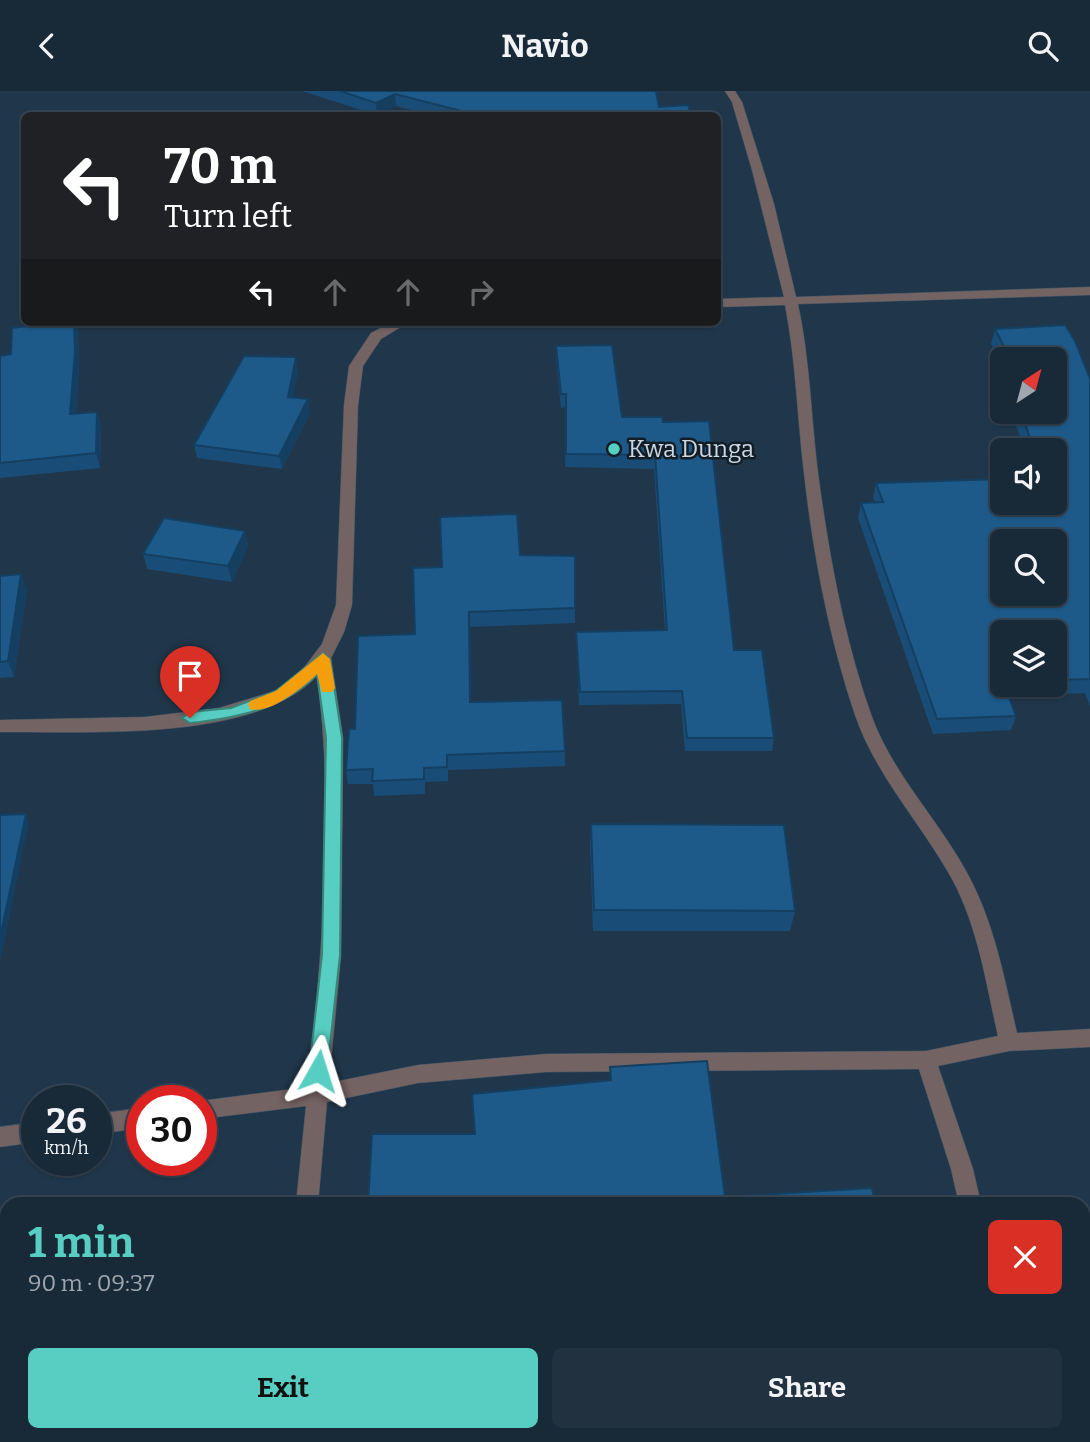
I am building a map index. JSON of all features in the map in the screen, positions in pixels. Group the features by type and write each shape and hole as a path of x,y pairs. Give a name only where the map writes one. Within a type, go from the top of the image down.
{"street":[{"path":"730,91 737,101 761,174 777,236 803,378 811,471 822,550 865,719 888,766 934,833 973,904 985,934 1009,1042"},
{"path":"721,303 1090,291"},
{"path":"0,726 147,722 232,713 282,695 323,659 340,628 344,605 351,405 356,366 376,336 395,326"},
{"path":"308,1197 331,955 334,738 323,659"},
{"path":"217,1108 316,1094 418,1074 546,1063 926,1060 1009,1042 1090,1038"},
{"path":"926,1060 962,1169 968,1197"},
{"path":"0,1137 21,1134"}],"building":[{"path":"340,91 656,91 659,107 688,105 690,112 465,112 395,94 376,103"},
{"path":"1065,325 1075,341 1090,379 1090,679 1067,680 1067,620 990,620 990,697 1009,697 1016,716 937,719 861,503 883,502 876,483 990,479 990,515 1067,515 1067,438 1030,438 1025,424 1068,423 1068,347 1004,347 995,329"},
{"path":"74,326 70,414 97,412 96,453 0,463 0,356 11,354 12,328"},
{"path":"612,345 622,417 662,417 663,422 709,421 734,650 762,650 774,738 687,738 682,691 580,692 576,632 667,630 655,455 566,454 566,394 561,394 556,346"},
{"path":"244,356 296,357 288,397 308,399 279,456 194,445"},
{"path":"517,514 520,555 575,556 575,608 469,612 470,702 562,700 565,751 447,755 447,767 424,768 424,779 372,781 373,769 346,770 349,729 355,729 358,636 415,634 413,568 442,567 440,517"},
{"path":"164,518 245,531 228,566 143,554"},
{"path":"21,574 8,661 0,662 0,576"},
{"path":"26,814 0,938 0,815"},
{"path":"591,824 784,825 795,911 594,910"},
{"path":"707,1061 725,1197 368,1197 372,1134 475,1134 472,1094 611,1080 610,1067"},
{"path":"872,1188 874,1197 725,1197"}],"slow traffic":[{"path":"255,705 282,695 323,659 327,688"}],"place":[{"name":"Kwa Dunga","path":"614,449"}],"route":[{"path":"190,718 232,713 282,695 323,659 334,738 331,955 318,1071"}]}
